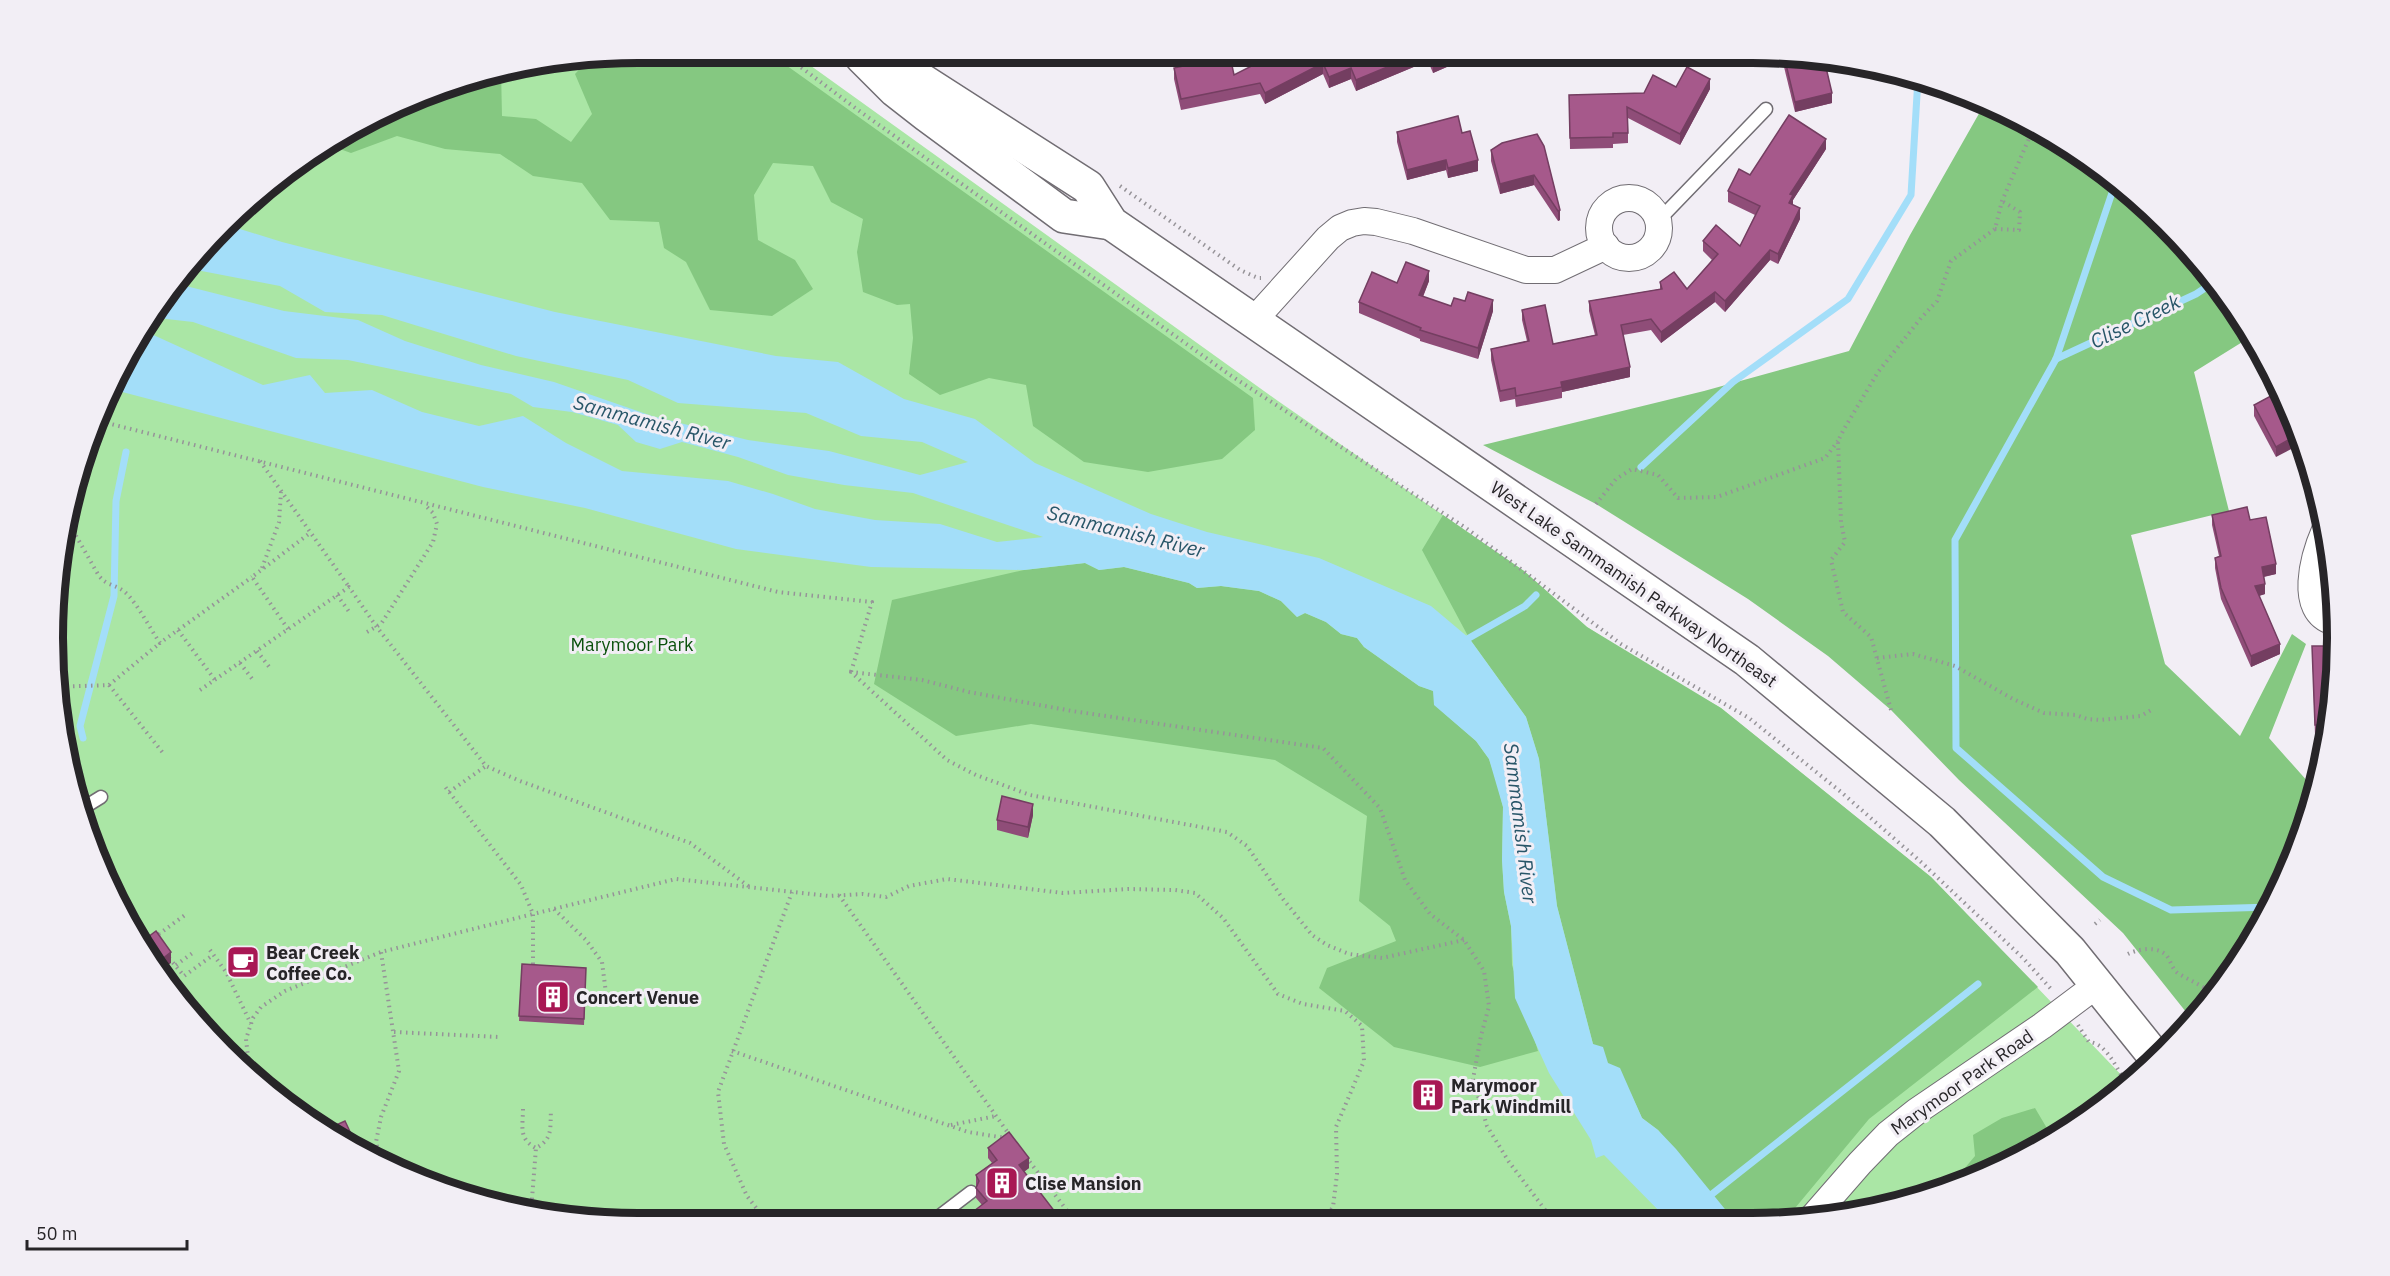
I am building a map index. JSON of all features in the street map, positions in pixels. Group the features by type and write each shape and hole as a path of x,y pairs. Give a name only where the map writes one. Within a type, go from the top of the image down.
{"main road":[{"name":"West Lake Sammamish Parkway Northeast","path":"867,63 895,90 927,115 1064,216 1111,223"},
{"name":"West Lake Sammamish Parkway Northeast","path":"895,63 1088,187 1111,223 1747,660 1942,822 2070,951 2151,1052"}],"street":[{"path":"1635,198 1645,202 1652,208 1658,221 1657,238 1652,247 1644,254 1625,258 1616,255 1606,246 1599,232 1599,223 1603,214 1616,201 1635,198"},
{"path":"1254,320 1328,238 1340,228 1352,223 1364,221 1413,231 1526,270 1555,270 1606,246"},
{"path":"2319,544 2314,555 2312,596 2318,612 2326,619"},
{"name":"Marymoor Park Road","path":"1820,1209 1888,1134 1917,1111 2042,1026 2098,984"}],"lane":[{"path":"1658,221 1766,109"},
{"path":"88,805 101,797"},
{"path":"943,1213 971,1191"}],"path":[{"path":"796,63 1230,375 1466,528 1621,644 1749,718 1841,792 1921,862 2023,958 2039,979 2044,980"},
{"path":"1995,229 2002,201 2031,135"},
{"path":"1596,504 1616,479 1632,469 1658,476 1678,498 1717,497 1825,458 1839,441 1855,409 1878,372 1921,318 1937,302 1951,261 1995,229 2019,230 2020,212 2002,201"},
{"path":"105,423 778,592 872,602 851,672"},
{"path":"1839,441 1841,522 1845,542 1831,560 1843,612 1871,637 1891,710"},
{"path":"259,461 376,626 486,766 520,782 690,843 752,888"},
{"path":"261,570 279,522 281,491"},
{"path":"367,632 381,624 433,542 436,524 433,513 425,504"},
{"path":"73,531 93,567 106,584 120,588 128,595 160,643"},
{"path":"65,686 109,685 160,643 310,533"},
{"path":"252,577 288,629"},
{"path":"200,690 349,587"},
{"path":"337,595 350,613"},
{"path":"178,630 215,680"},
{"path":"257,651 270,668"},
{"path":"1877,658 1913,654 1955,666 2013,699 2044,713 2076,715 2100,720 2141,716 2151,711"},
{"path":"240,663 253,681"},
{"path":"851,672 922,680 969,692 1072,711 1323,748 1380,808 1405,880 1430,914 1464,940 1484,971 1489,1006 1480,1036 1473,1078 1487,1126 1509,1162 1547,1213"},
{"path":"851,672 947,760 976,775 1030,795 1227,832 1247,846 1290,908 1312,935 1327,945 1348,954 1382,958 1464,940"},
{"path":"109,685 164,753"},
{"path":"449,792 486,766"},
{"path":"443,784 521,885 533,914 533,970"},
{"path":"251,1063 248,1057 246,1039 251,1024 261,1007 285,991 381,952 676,879 839,896 862,894 886,897 909,886 947,879 1063,893 1128,889 1175,890 1195,893 1223,918 1278,994 1303,1004 1345,1011 1362,1026 1364,1061 1336,1127 1336,1185 1333,1207 1328,1213"},
{"path":"760,1213 747,1197 724,1144 718,1092 792,892"},
{"path":"732,1051 968,1132 1012,1139 839,896"},
{"path":"554,909 586,940 602,962 608,1009"},
{"path":"150,942 185,915"},
{"path":"2096,924 2100,920"},
{"path":"156,939 161,946"},
{"path":"2128,954 2139,949 2157,951 2166,955 2176,972 2207,989"},
{"path":"210,950 226,972 251,1024"},
{"path":"176,965 194,952"},
{"path":"378,1151 376,1142 381,1117 399,1071 381,952"},
{"path":"166,954 184,976 213,956"},
{"path":"393,1032 499,1037"},
{"path":"2086,1035 2085,1038 2089,1042 2096,1042 2104,1050 2122,1077"},
{"path":"523,1109 523,1135 527,1144 536,1148"},
{"path":"536,1148 545,1143 549,1136 551,1110"},
{"path":"950,1125 996,1116"},
{"path":"532,1203 536,1148"},
{"path":"1019,1148 1069,1213"}],"green space":[{"path":"783,63 1253,398 1255,430 1222,459 1148,472 1084,462 1033,426 1026,385 989,378 940,395 909,374 913,338 910,304 897,305 863,292 857,252 863,219 831,202 813,166 773,163 754,195 758,240 795,260 813,289 772,316 710,310 686,262 664,248 659,222 610,220 582,183 533,176 500,154 445,149 397,136 351,153 337,148 384,122 418,107 501,80 502,116 536,119 571,142 592,114 575,74 583,66 600,64"},
{"name":"Marymoor Park","path":"807,63 1278,401 1524,571 1587,627 1656,671 1721,708 1931,877 2123,1077 2071,1116 2006,1154 1937,1182 1864,1202 1790,1212 1752,1213 638,1213 600,1212 526,1202 453,1182 418,1169 350,1136 319,1116 288,1094 231,1045 182,988 160,957 140,926 107,858 83,787 74,750 64,676 63,638 64,600 74,526 94,453 122,384 140,350 182,288 231,231 259,206 288,182 350,140 418,107 489,83 526,74 600,64"},
{"path":"1981,111 2040,140 2102,182 2131,206 2159,231 2184,259 2208,288 2244,341 2194,372 2229,511 2131,535 2165,664 2240,736 2292,634 2306,644 2269,738 2308,782 2296,823 2268,892 2230,957 2187,1013 2123,933 1959,780 1891,710 1828,656 1748,599 1596,504 1483,445 1704,391 1849,351 1910,235"},
{"path":"1443,515 1524,571 1587,627 1721,708 1931,877 2038,987 1869,1119 1792,1212 1727,1213 1658,1130 1642,1118 1631,1094 1593,1044 1557,906 1539,759 1526,717 1469,638 1422,550"},
{"path":"1085,563 1099,570 1124,567 1189,583 1197,588 1221,586 1259,591 1281,601 1297,617 1305,613 1326,622 1341,634 1357,638 1364,647 1419,686 1434,691 1445,714 1476,741 1489,759 1496,779 1503,807 1502,860 1504,892 1511,926 1512,965 1538,1051 1480,1067 1394,1047 1319,988 1327,968 1396,941 1390,926 1359,901 1367,816 1275,760 1031,724 956,736 874,684 892,600 1024,570"},
{"path":"2035,1108 2048,1130 2006,1154 1964,1172 1964,1169 1975,1156 1973,1135 2002,1118"}],"water":[{"name":"Sammamish River","path":"235,227 282,242 555,312 776,356 838,362 904,399 975,419 1035,463 1151,514 1207,532 1319,558 1431,606 1469,638 1526,717 1539,759 1557,906 1593,1044 1603,1047 1608,1063 1620,1068 1642,1118 1658,1130 1676,1149 1728,1213 1661,1213 1604,1155 1596,1158 1591,1140 1549,1073 1515,998 1511,926 1504,892 1503,807 1489,759 1476,741 1434,705 1433,691 1419,686 1364,647 1357,638 1341,634 1326,622 1305,613 1297,617 1281,601 1259,591 1221,586 1197,588 1189,583 1124,567 1099,570 1085,563 1024,570 871,567 736,549 585,508 483,487 119,391 151,334 263,385 310,375 325,393 372,390 422,412 479,426 523,416 566,443 622,471 728,481 815,509 875,520 940,524 997,542 1043,537 913,493 844,485 788,475 738,457 682,442 660,449 636,442 618,425 572,412 533,407 511,394 348,360 296,358 193,322 160,318 184,286 284,311 358,320 405,341 481,365 554,382 652,416 748,440 829,451 920,475 968,462 922,442 861,436 806,413 678,403 628,380 516,356 382,315 325,312 280,286 197,270"}],"building":[{"path":"1197,63 1231,63 1234,75 1257,63 1323,63 1265,93 1260,83 1181,99 1174,68"},
{"path":"1323,63 1397,63 1356,80 1351,68 1329,77"},
{"path":"1786,64 1826,68 1832,93 1795,102"},
{"path":"1687,67 1710,79 1680,134 1627,107 1628,133 1613,133 1613,137 1570,138 1569,95 1644,93 1653,75 1676,87"},
{"path":"1789,115 1826,139 1790,194 1793,195 1789,203 1800,208 1778,254 1770,250 1725,301 1715,292 1661,332 1651,319 1621,325 1630,367 1561,382 1562,387 1516,396 1515,388 1500,391 1491,349 1529,341 1522,310 1545,305 1553,344 1597,335 1589,301 1662,289 1660,282 1674,272 1687,289 1718,254 1703,241 1716,225 1740,246 1760,206 1728,191 1739,169 1750,175"},
{"path":"1458,116 1462,133 1470,131 1478,160 1448,168 1446,160 1407,170 1397,132"},
{"path":"1537,134 1544,146 1560,210 1558,211 1534,175 1500,184 1491,150 1502,143"},
{"path":"1406,262 1429,271 1419,295 1451,306 1454,298 1465,301 1468,292 1493,300 1478,348 1420,330 1421,328 1359,302 1372,272 1397,283"},
{"path":"2273,395 2291,439 2276,447 2254,405"},
{"path":"2247,507 2250,520 2266,517 2276,564 2262,567 2265,584 2255,586 2280,644 2251,656 2221,588 2215,558 2221,556 2212,515"},
{"path":"2312,646 2327,646 2322,713 2320,725 2315,725"},
{"path":"1002,796 1033,804 1028,827 997,820"},
{"path":"156,931 171,952 162,959 147,937"},
{"name":"Concert Venue","path":"522,964 586,968 584,1019 519,1016"},
{"name":"Marymoor Park Windmill","path":"1424,1080 1432,1080 1438,1086 1438,1094 1432,1100 1424,1100 1418,1094 1418,1086"},
{"path":"345,1121 353,1137 350,1136 334,1126"},
{"name":"Clise Mansion","path":"1009,1132 1029,1158 1019,1165 1056,1213 971,1213 987,1201 976,1188 979,1181 976,1175 997,1160 988,1148"}],"waterway":[{"path":"1641,467 1733,382 1848,299 1911,195 1917,88"},
{"path":"2113,191 2056,359 1955,540 1956,748 2103,877 2171,910 2260,907"},
{"name":"Clise Creek","path":"2056,359 2196,294 2207,287"},
{"path":"83,738 80,726 114,596 116,501 126,452"},
{"path":"1464,643 1525,606 1536,595"},
{"path":"1707,1198 1978,984"}],"place":[{"name":"Bear Creek Coffee Co.","path":"243,962"},
{"name":"Concert Venue","path":"553,997"},
{"name":"Marymoor Park Windmill","path":"1428,1095"},
{"name":"Clise Mansion","path":"1002,1183"}]}
